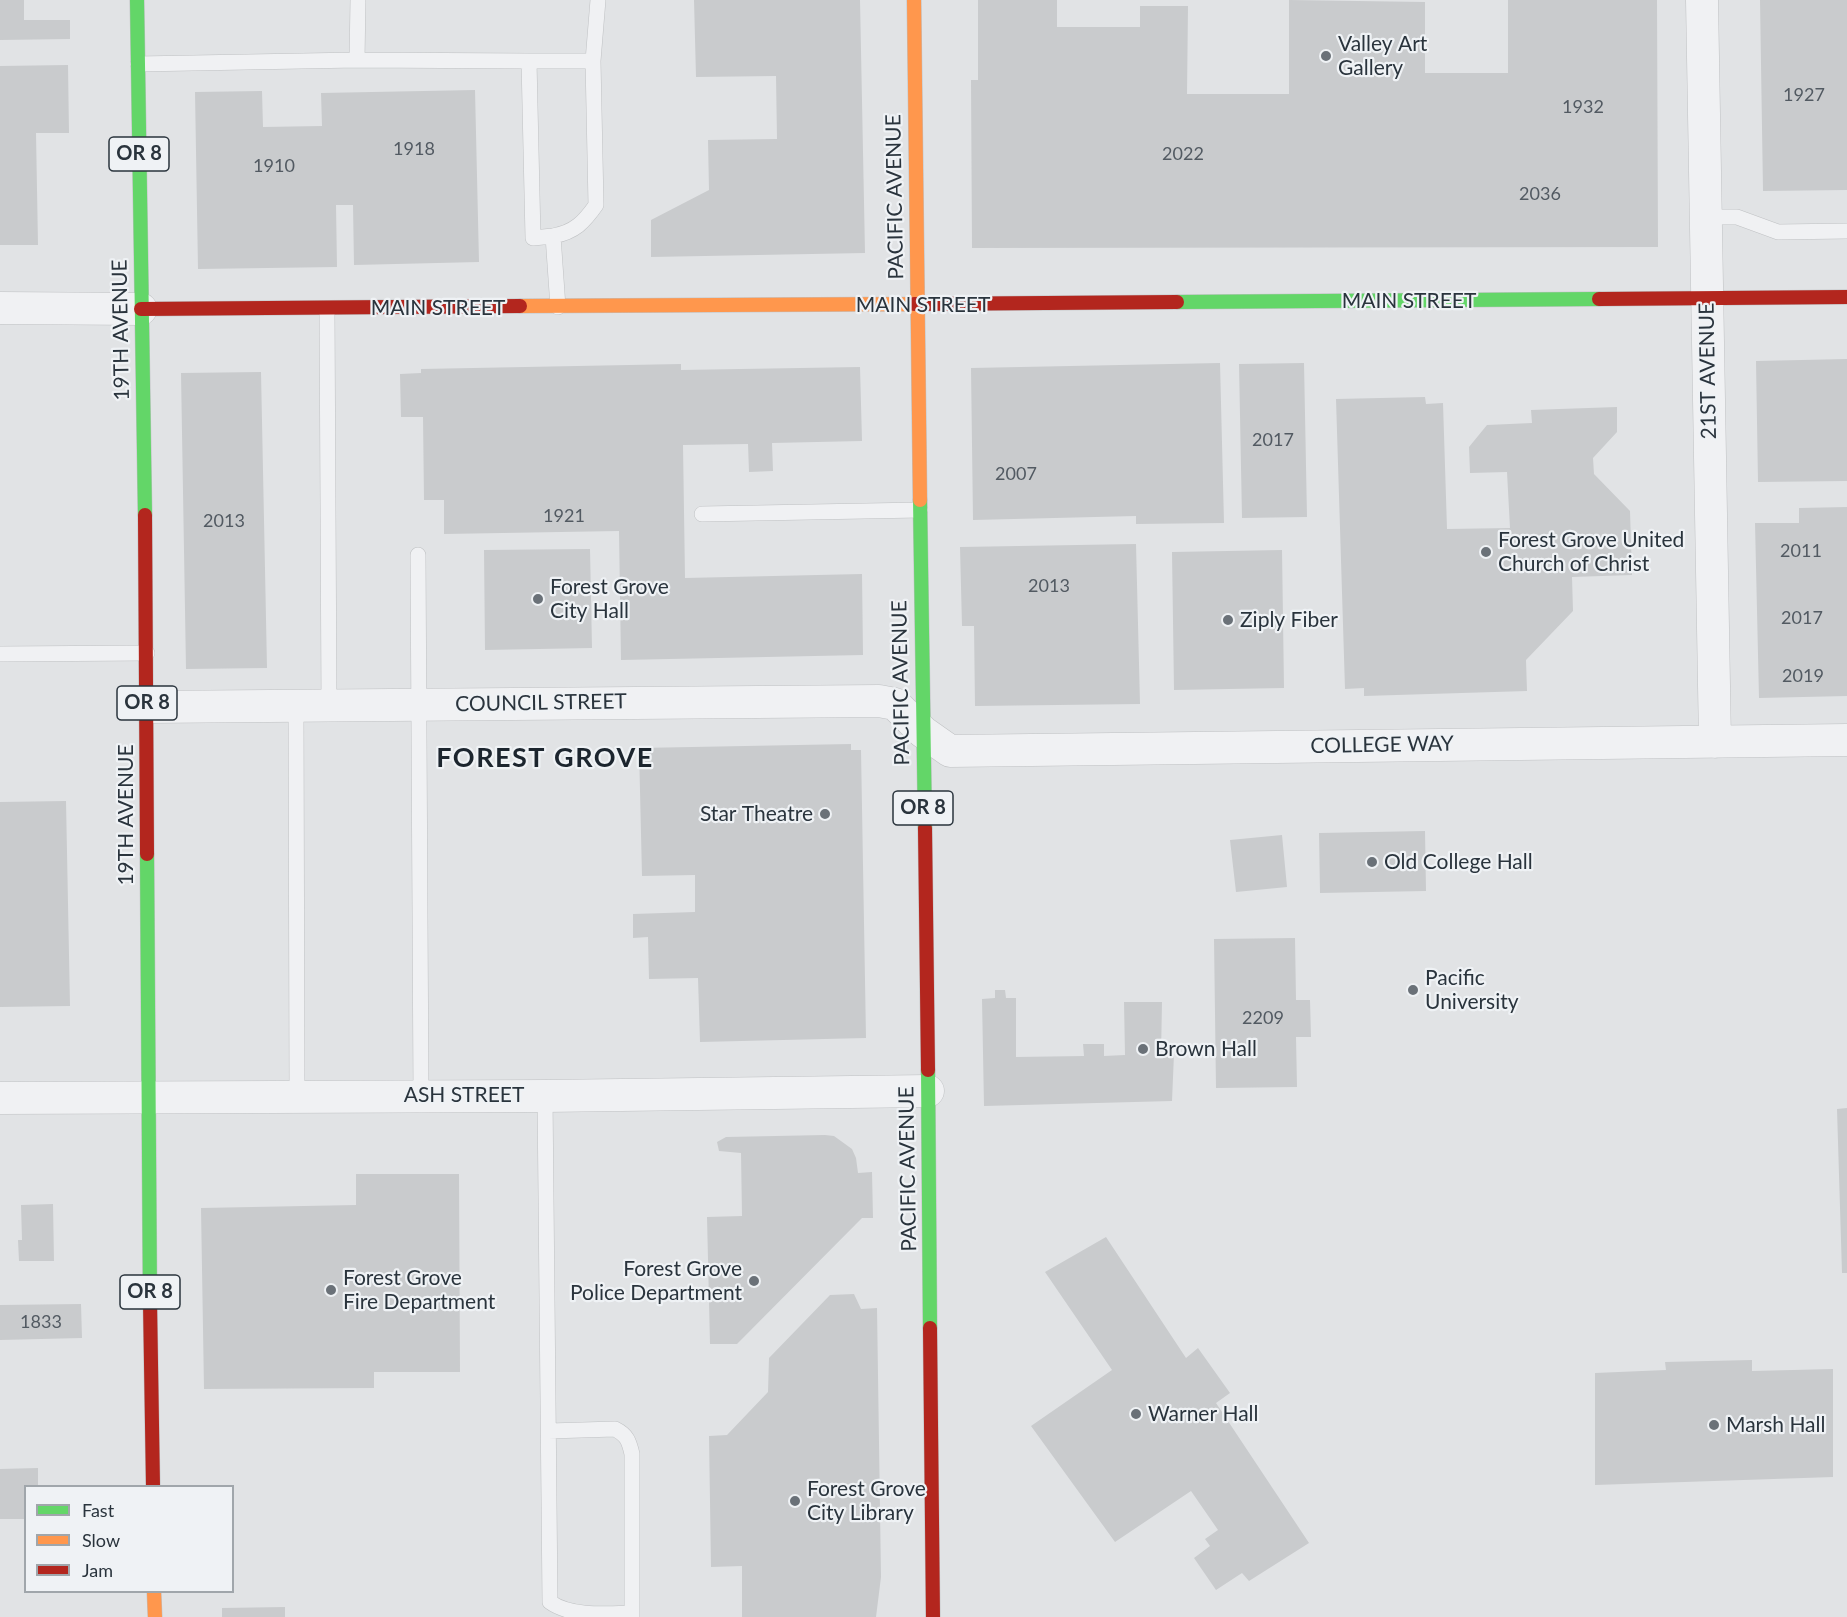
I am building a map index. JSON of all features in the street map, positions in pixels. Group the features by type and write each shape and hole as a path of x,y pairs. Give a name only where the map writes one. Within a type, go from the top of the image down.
{"main road":[{"name":"19TH AVENUE","path":"137,0 147,653 148,1097 153,1485"},
{"name":"PACIFIC AVENUE","path":"914,0 933,1617"},
{"name":"MAIN STREET","path":"141,309 1847,297"},
{"path":"154,1593 155,1617"}],"street":[{"name":"21ST AVENUE","path":"1702,0 1715,742"},
{"name":"MAIN STREET","path":"0,308 141,309"},
{"name":"COUNCIL STREET","path":"147,707 879,701 895,704 923,732"},
{"name":"COLLEGE WAY","path":"923,732 950,751 1847,740"},
{"name":"ASH STREET","path":"0,1098 928,1090"}],"lane":[{"path":"357,60 358,0"},
{"path":"529,62 533,238 567,234 577,227 596,205 593,61 598,0"},
{"path":"138,64 357,60 593,61"},
{"path":"1705,217 1737,217 1778,232 1847,231"},
{"path":"554,236 558,307"},
{"path":"327,309 329,705"},
{"path":"702,514 920,510"},
{"path":"418,555 420,1095"},
{"path":"0,654 147,653"},
{"path":"296,705 297,1096"},
{"path":"545,1095 550,1602 557,1608 570,1613 632,1615 632,1454 629,1439 624,1433 615,1429 549,1431"}],"building":[{"path":"0,0 24,0 24,20 70,20 70,39 0,40"},
{"path":"694,0 860,0 865,253 651,257 651,220 709,190 708,140 777,139 776,76 696,77"},
{"path":"978,0 1057,0 1057,27 1140,27 1140,6 1188,6 1187,94 1289,94 1289,0 1425,2 1425,73 1508,73 1508,0 1657,0 1658,247 972,248 971,80 978,80"},
{"path":"1760,0 1847,0 1847,190 1763,191"},
{"path":"68,65 69,133 36,133 38,245 0,245 0,66"},
{"path":"475,90 479,262 354,265 353,205 336,205 337,267 198,269 195,92 262,91 263,127 322,126 321,93"},
{"path":"1847,359 1847,481 1758,482 1756,361"},
{"path":"1220,363 1224,523 1136,524 1136,516 973,520 971,368"},
{"path":"1304,363 1307,517 1242,518 1239,364"},
{"path":"681,364 681,370 860,367 862,441 772,443 773,471 749,472 748,444 683,445 685,578 862,574 863,655 621,660 619,531 444,534 444,500 424,500 423,417 401,417 400,374 421,373 421,369"},
{"path":"261,372 267,668 186,669 181,373"},
{"name":"Forest Grove United Church of Christ","path":"1425,397 1426,404 1443,403 1447,529 1510,528 1507,472 1470,473 1469,447 1487,425 1532,423 1531,410 1617,407 1617,432 1593,458 1594,474 1630,511 1632,575 1572,577 1573,611 1526,660 1527,691 1364,696 1364,688 1345,689 1336,399"},
{"path":"1847,507 1847,696 1759,698 1755,523 1799,523 1799,508"},
{"path":"1136,544 1140,704 975,706 974,626 962,626 960,547"},
{"name":"Forest Grove City Hall","path":"590,549 592,648 485,650 484,550"},
{"name":"Ziply Fiber","path":"1282,550 1284,688 1174,690 1172,552"},
{"path":"851,744 851,750 861,750 866,1038 700,1042 698,978 649,979 648,937 633,938 633,914 695,912 695,875 642,876 639,748"},
{"path":"66,801 70,1006 0,1007 0,802"},
{"name":"Old College Hall","path":"1425,831 1426,891 1320,893 1319,833"},
{"path":"1282,835 1287,887 1236,892 1230,840"},
{"path":"1295,938 1296,1000 1310,1000 1311,1037 1296,1037 1297,1087 1216,1088 1214,939"},
{"name":"Brown Hall","path":"995,990 1005,990 1006,998 1016,998 1016,1057 1084,1056 1083,1044 1104,1044 1104,1056 1125,1055 1124,1002 1162,1002 1161,1055 1174,1054 1172,1101 984,1106 982,999 995,998"},
{"path":"1847,1108 1847,1273 1842,1273 1837,1109"},
{"name":"Forest Grove Police Department","path":"834,1136 852,1149 858,1173 872,1172 873,1218 862,1218 737,1344 710,1344 707,1217 742,1216 741,1153 719,1151 717,1142 726,1137"},
{"name":"Forest Grove Fire Department","path":"356,1174 459,1174 460,1372 374,1372 374,1388 204,1389 201,1208 356,1205"},
{"path":"53,1204 54,1261 19,1261 18,1240 22,1240 21,1205"},
{"name":"Warner Hall","path":"1106,1237 1186,1358 1198,1348 1230,1393 1216,1403 1309,1543 1249,1581 1242,1573 1216,1590 1194,1558 1210,1546 1205,1539 1218,1530 1191,1491 1115,1542 1031,1426 1112,1370 1045,1272"},
{"name":"Forest Grove City Library","path":"854,1294 861,1309 877,1308 881,1577 876,1617 742,1617 742,1566 711,1567 709,1436 727,1435 768,1392 769,1358 830,1295"},
{"path":"81,1304 82,1338 0,1340 0,1305"},
{"name":"Marsh Hall","path":"1752,1360 1752,1371 1833,1369 1833,1477 1595,1485 1595,1373 1666,1370 1665,1362"},
{"path":"38,1468 38,1485 24,1485 24,1519 0,1519 0,1469"},
{"path":"285,1607 285,1617 222,1617 222,1608"}],"traffic: fast":[{"path":"137,0 145,515"},
{"path":"1177,302 1599,299"},
{"path":"920,500 925,828"},
{"path":"147,854 150,1302"},
{"path":"928,1070 930,1328"}],"traffic: slow":[{"path":"914,0 920,500"},
{"path":"520,306 914,304"},
{"path":"154,1593 155,1617"}],"traffic: jam":[{"path":"1599,299 1847,297"},
{"path":"914,304 1177,302"},
{"path":"141,309 520,306"},
{"path":"145,515 147,854"},
{"path":"925,828 928,1070"},
{"path":"150,1302 153,1485"},
{"path":"930,1328 933,1617"}],"place":[{"name":"Valley Art Gallery","path":"1326,56"},
{"name":"Forest Grove United Church of Christ","path":"1486,552"},
{"name":"Forest Grove City Hall","path":"538,599"},
{"name":"Ziply Fiber","path":"1228,620"},
{"name":"Star Theatre","path":"825,814"},
{"name":"Old College Hall","path":"1372,862"},
{"name":"Pacific University","path":"1413,990"},
{"name":"Brown Hall","path":"1143,1049"},
{"name":"Forest Grove Police Department","path":"754,1281"},
{"name":"Forest Grove Fire Department","path":"331,1290"},
{"name":"Warner Hall","path":"1136,1414"},
{"name":"Marsh Hall","path":"1714,1425"},
{"name":"Forest Grove City Library","path":"795,1501"}],"district":[{"name":"FOREST GROVE","path":"545,758"}]}
